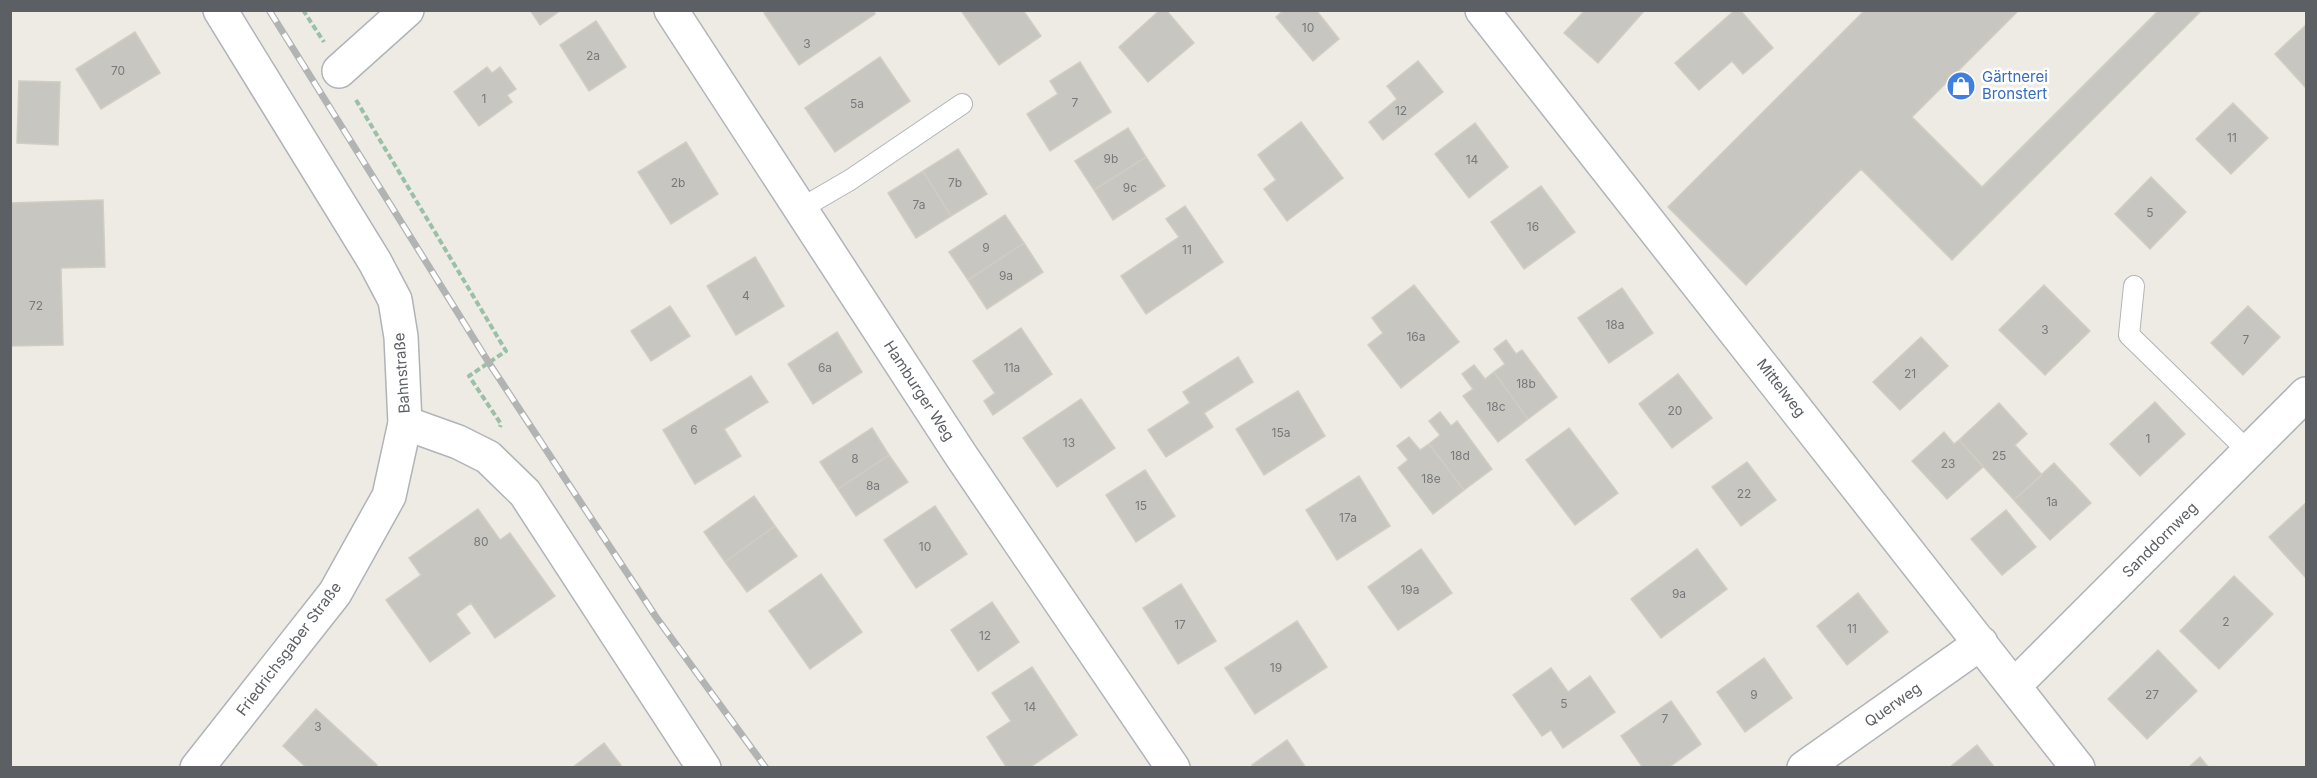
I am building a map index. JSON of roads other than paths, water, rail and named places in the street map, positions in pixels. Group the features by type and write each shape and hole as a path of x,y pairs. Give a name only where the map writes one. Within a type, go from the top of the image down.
{"street":[{"name":"Bahnstraße","path":"220,10 375,262 395,300 401,337 405,423 458,442 488,457 525,493 704,768"},
{"path":"339,71 407,10"},
{"name":"Hamburger Weg","path":"671,10 960,454 1173,768"},
{"name":"Mittelweg","path":"1482,10 2078,768"},
{"name":"Sanddornweg","path":"2014,686 2307,394"},
{"name":"Friedrichsgaber Straße","path":"197,768 335,593 389,496 405,423"},
{"name":"Querweg","path":"1804,768 1981,643"}],"lane":[{"path":"801,209 850,180 962,104"},
{"path":"2134,286 2129,335 2248,452"}],"railway":[{"path":"269,10 489,363 656,617 766,768"}],"place":[{"name":"Gärtnerei Bronstert","path":"1961,86"}]}
